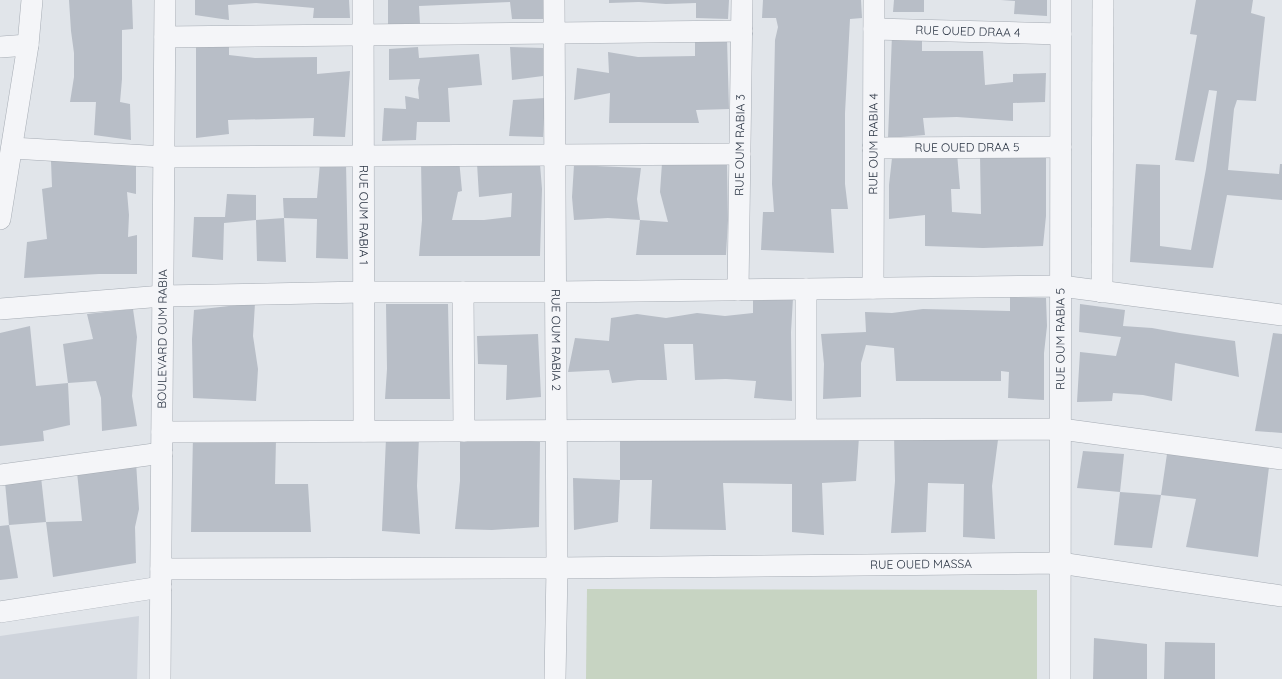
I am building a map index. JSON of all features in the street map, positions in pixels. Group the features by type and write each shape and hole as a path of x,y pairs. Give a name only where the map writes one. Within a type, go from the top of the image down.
{"street":[{"path":"0,219 7,160 28,45 32,0"},
{"name":"BOULEVARD OUM RABIA","path":"160,679 166,0"},
{"name":"RUE OUM RABIA 1","path":"363,0 364,431"},
{"name":"RUE OUM RABIA 2","path":"554,0 556,292 555,430 557,568 555,679"},
{"name":"RUE OUM RABIA 3","path":"738,290 742,0"},
{"name":"RUE OUM RABIA 4","path":"873,288 874,0"},
{"name":"RUE OUM RABIA 5","path":"1060,679 1061,0"},
{"path":"1102,292 1104,0"},
{"name":"RUE OUED DRAA 4","path":"874,29 1061,34"},
{"path":"165,37 742,31"},
{"path":"0,47 28,45"},
{"name":"RUE OUED DRAA 5","path":"873,148 1061,147"},
{"path":"7,160 164,157 740,154"},
{"path":"0,309 163,296 363,292 556,292 1061,286 1282,315"},
{"path":"806,289 806,428"},
{"path":"463,292 464,430"},
{"path":"162,432 1061,428 1282,459"},
{"path":"0,475 162,453"},
{"name":"RUE OUED MASSA","path":"0,612 161,578 557,568 1060,563 1282,596"}],"shaded area":[{"path":"139,616 137,679 0,679 0,636"}],"green space":[{"path":"587,589 1037,590 1037,679 586,679"}],"building":[{"path":"69,0 132,0 133,29 122,30 122,79 120,102 130,104 131,140 94,135 96,102 70,102 74,77 74,53"},
{"path":"195,0 349,0 350,18 313,18 314,8 256,3 228,5 229,20 195,15"},
{"path":"388,0 544,0 545,19 512,19 510,2 419,6 420,24 388,24"},
{"path":"609,0 729,0 728,19 696,18 696,3 609,3"},
{"path":"763,0 861,0 862,18 850,19 845,113 845,184 848,209 831,209 834,253 761,250 763,212 774,212 772,184 775,40 778,27 776,18 762,18"},
{"path":"894,0 924,0 924,12 893,12"},
{"path":"1001,0 1047,0 1047,16 1014,14 1015,1"},
{"path":"1196,0 1253,0 1251,13 1265,17 1256,101 1237,100 1234,109 1228,170 1279,174 1280,164 1282,164 1282,200 1227,195 1213,268 1130,262 1136,164 1160,165 1160,246 1191,250 1206,169 1217,91 1209,90 1194,162 1175,160 1197,35 1190,34"},
{"path":"922,33 922,51 983,51 985,85 1013,82 1013,74 1046,73 1045,102 1013,103 1013,121 957,117 923,118 925,135 888,138 892,35"},
{"path":"695,39 727,39 729,109 696,110 699,123 609,123 610,93 574,100 577,68 609,73 608,52 638,57 695,56"},
{"path":"196,43 229,44 229,55 255,58 317,57 317,74 350,71 345,137 313,136 314,118 228,120 229,134 196,138"},
{"path":"418,47 419,58 479,54 482,85 448,88 450,122 417,122 416,140 382,141 384,108 406,109 405,96 419,99 418,88 420,79 389,80 389,49"},
{"path":"510,47 543,48 543,76 512,80"},
{"path":"545,98 543,137 509,136 513,100"},
{"path":"957,153 960,189 951,189 952,212 981,214 980,155 1046,157 1046,216 1043,246 983,248 925,246 925,215 889,219 889,185 892,158"},
{"path":"459,159 462,191 458,192 452,220 484,220 511,217 512,193 479,197 477,163 540,164 542,189 540,256 419,256 422,220 421,160"},
{"path":"96,160 136,164 136,194 127,192 129,215 128,237 137,235 137,274 99,274 24,278 27,242 47,239 42,189 52,187 51,161"},
{"path":"727,162 728,220 726,255 636,255 640,220 668,222 660,192 662,163"},
{"path":"320,163 346,163 348,259 316,258 317,219 284,218 283,198 317,198"},
{"path":"574,165 641,168 637,199 640,220 608,218 574,220 572,197"},
{"path":"227,194 256,195 256,220 224,223 223,260 192,257 194,217 225,217"},
{"path":"284,218 286,262 257,261 256,220"},
{"path":"1010,297 1046,298 1047,326 1044,353 1044,400 1008,398 1009,372 1001,371 1001,381 896,381 894,348 866,345 861,363 861,397 823,399 824,364 821,334 866,332 865,312 892,313 923,309 1010,311"},
{"path":"793,298 791,332 792,401 754,398 756,381 726,379 695,380 693,344 664,344 667,380 638,380 612,383 609,370 568,372 575,338 609,341 611,318 637,314 666,318 697,313 725,316 753,313 753,299"},
{"path":"255,303 253,336 258,369 256,401 193,398 192,339 194,310"},
{"path":"386,304 448,304 450,399 385,399 387,369"},
{"path":"1080,304 1125,310 1123,326 1152,328 1235,341 1239,377 1175,363 1172,401 1143,395 1113,393 1112,401 1077,402 1080,352 1116,356 1121,337 1079,332"},
{"path":"133,309 137,337 132,396 137,426 102,431 101,398 96,381 68,383 63,344 93,339 87,314"},
{"path":"30,326 36,386 68,383 70,425 43,431 44,441 0,446 0,333"},
{"path":"1273,333 1282,334 1282,433 1255,431"},
{"path":"538,334 541,397 506,400 507,365 478,364 477,336"},
{"path":"999,432 992,486 995,539 963,537 964,484 928,483 926,532 891,533 895,481 894,435"},
{"path":"460,433 540,442 539,527 492,530 455,529 460,481"},
{"path":"193,436 276,439 275,484 308,484 311,532 191,532"},
{"path":"620,436 859,437 856,481 822,483 824,535 792,532 792,484 723,483 726,530 650,529 652,480 620,480"},
{"path":"419,437 417,486 420,534 382,531 386,438"},
{"path":"1083,451 1124,454 1120,492 1077,488"},
{"path":"1167,454 1203,457 1269,467 1258,557 1186,547 1196,499 1161,495"},
{"path":"136,462 139,509 135,527 136,563 53,577 46,522 82,521 77,472"},
{"path":"41,477 46,522 9,525 5,482"},
{"path":"573,478 620,480 618,522 574,530"},
{"path":"1120,492 1161,495 1152,548 1114,545"},
{"path":"9,525 18,578 0,580 0,526"},
{"path":"1094,638 1147,644 1147,679 1093,679"},
{"path":"1165,642 1215,643 1215,679 1164,679"}]}
